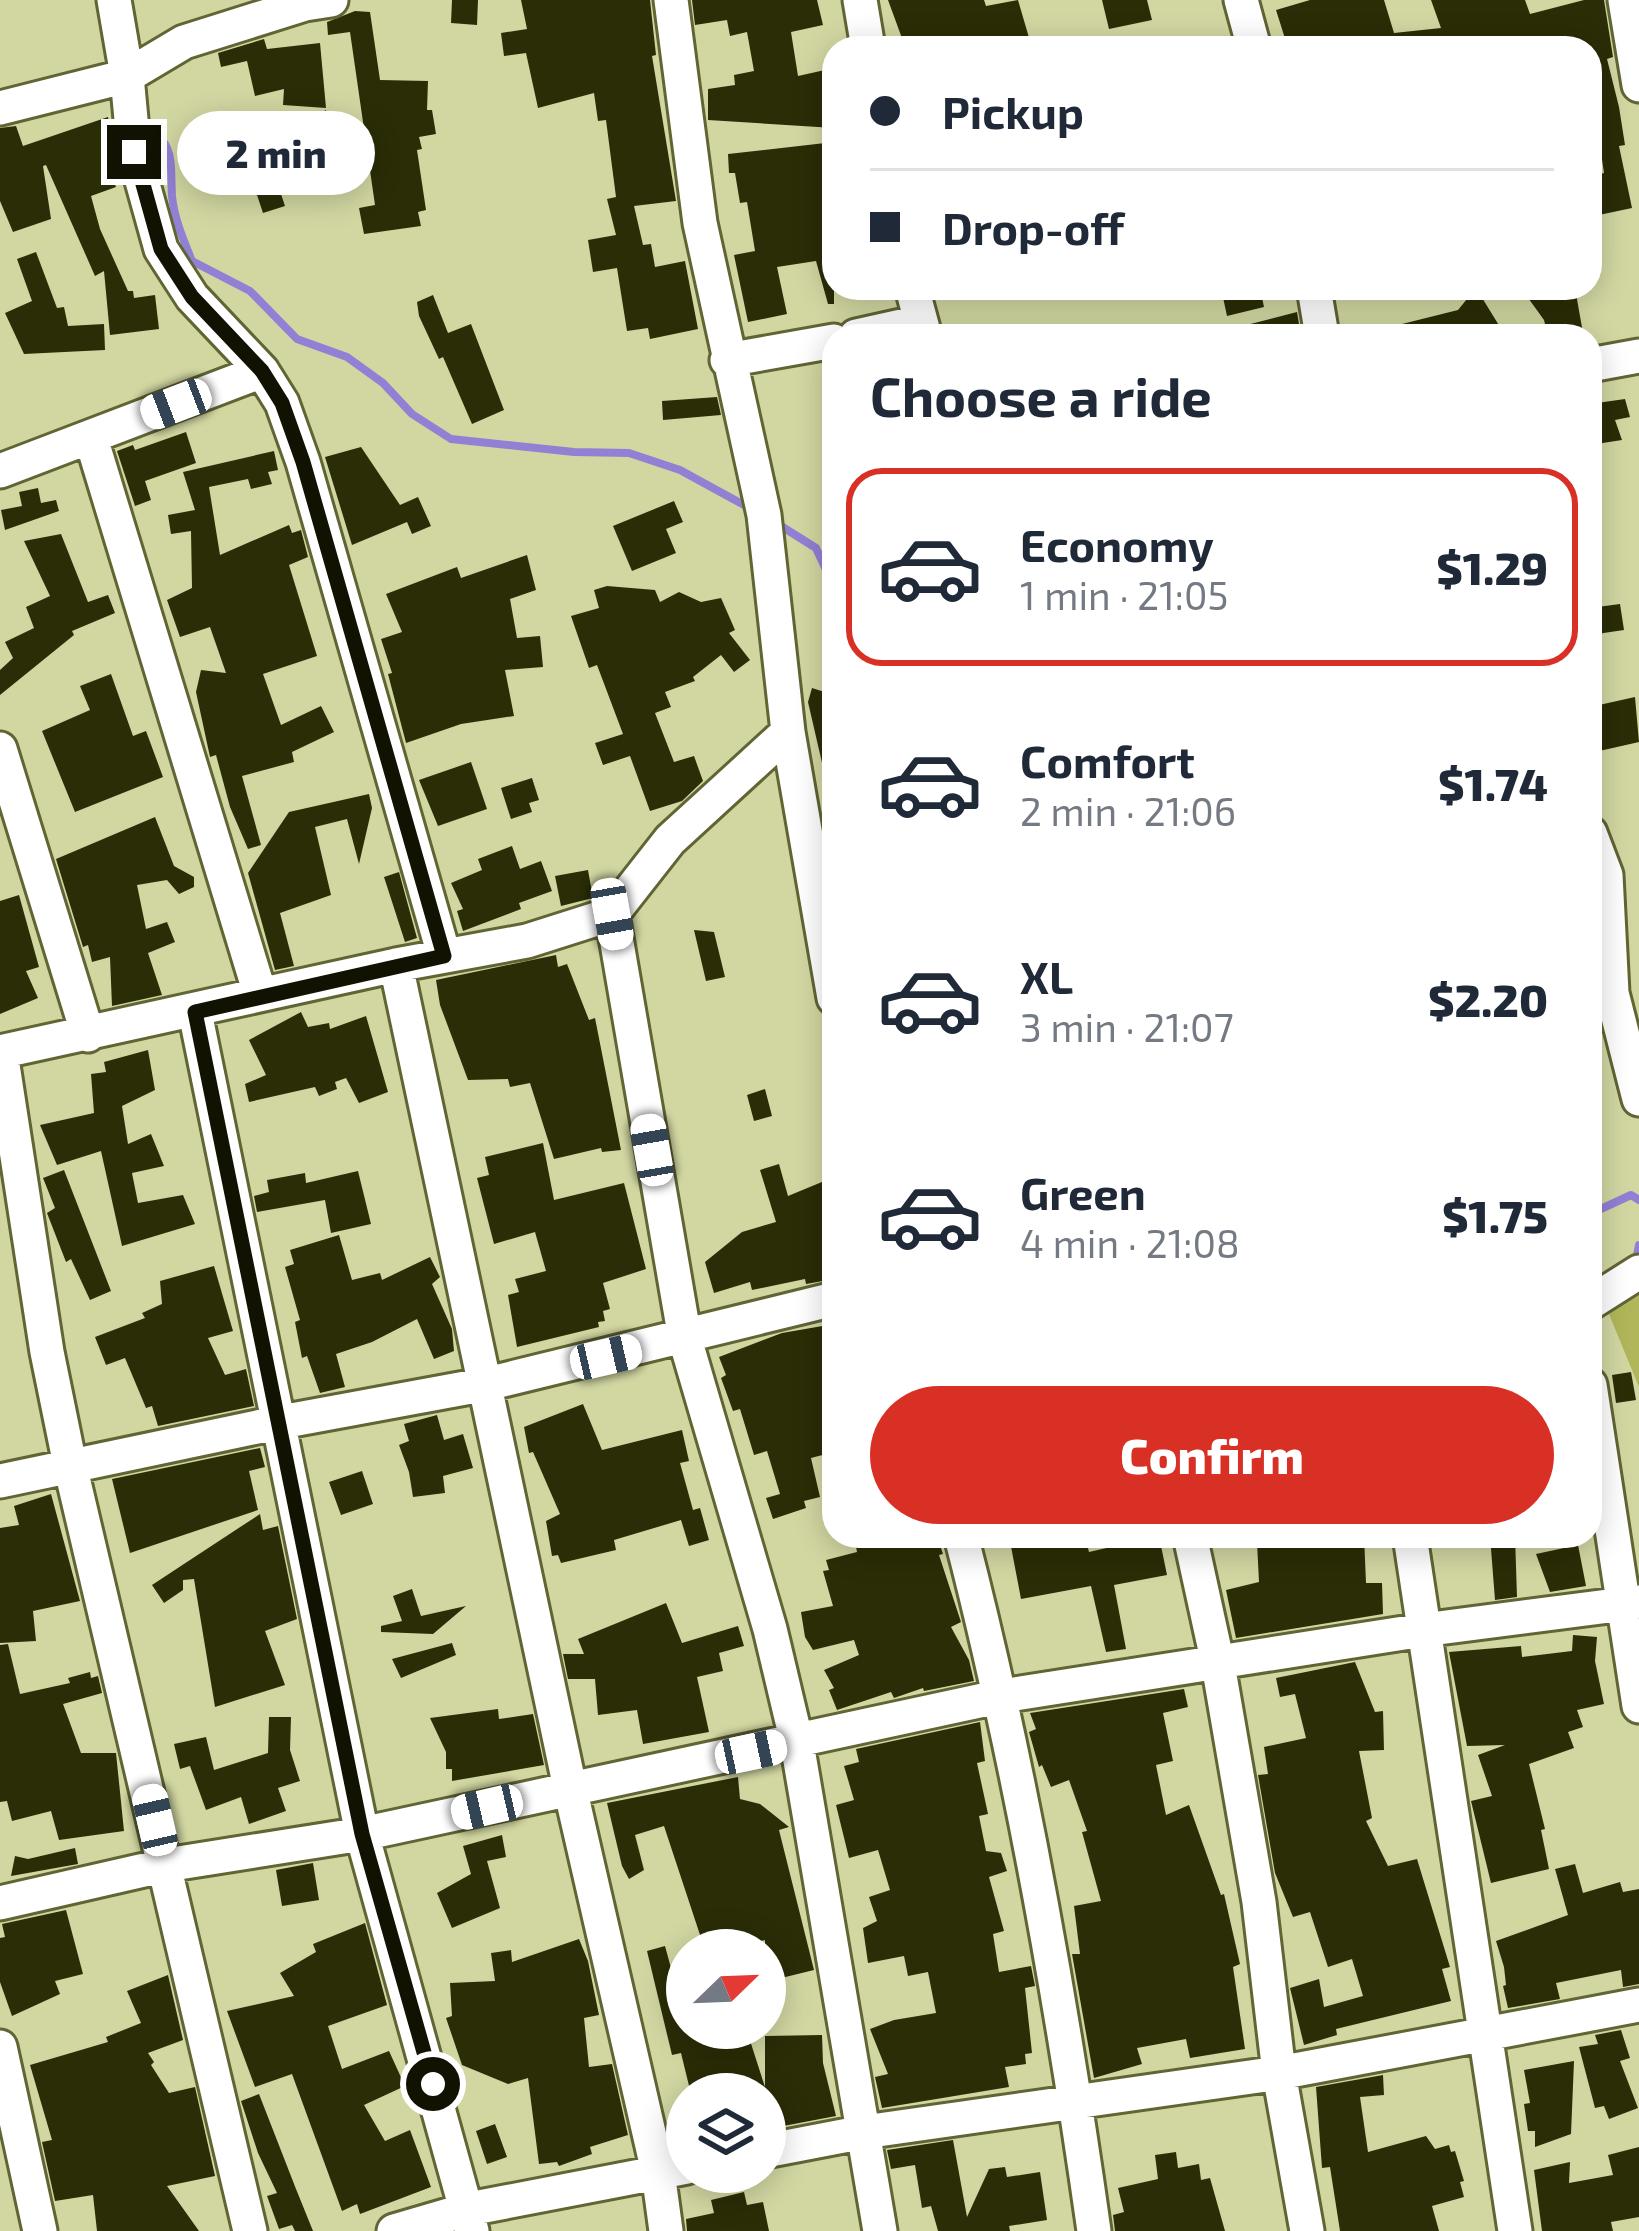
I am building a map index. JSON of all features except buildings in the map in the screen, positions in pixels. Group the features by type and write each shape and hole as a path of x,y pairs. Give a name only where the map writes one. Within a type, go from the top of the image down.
{"street":[{"path":"114,0 134,152 161,249 192,297 262,371 282,403 444,956"},
{"path":"671,0 700,223 764,515 788,732 822,929"},
{"path":"860,0 866,36"},
{"path":"1241,0 1251,36"},
{"path":"1625,0 1639,85"},
{"path":"0,108 127,76 184,42 314,1"},
{"path":"727,360 822,343"},
{"path":"1602,363 1639,356"},
{"path":"0,471 262,371"},
{"path":"91,438 260,994"},
{"path":"250,2231 46,1352 0,1052 396,964 527,940 612,914 670,840 788,732"},
{"path":"0,749 88,1035"},
{"path":"1612,873 1612,993 1639,1100"},
{"path":"612,914 685,1339 770,1629 796,1743 880,2231"},
{"path":"396,964 570,1788 666,2143"},
{"path":"195,1012 362,1834 471,2220"},
{"path":"1602,1295 1639,1272"},
{"path":"0,1481 487,1384 822,1302"},
{"path":"1602,1449 1631,1603 1639,1706"},
{"path":"964,1548 1002,1696 1076,2102 1094,2231"},
{"path":"1193,1548 1259,1902 1279,2073 1307,2231"},
{"path":"1412,1548 1515,2231"},
{"path":"0,1903 166,1864 362,1834 1002,1696 1631,1603"},
{"path":"786,2147 1279,2073 1639,2005"},
{"path":"0,2047 40,2231"},
{"path":"394,2231 471,2220 666,2171"},
{"path":"666,2231 670,2193"}],"green space":[{"path":"1639,1293 1639,1387 1609,1314"}],"waterway":[{"path":"141,120 169,153 175,213 192,261 250,291 297,339 347,357 383,383 412,414 451,439 629,453 680,470 755,511"},
{"path":"773,521 816,548 822,561"},
{"path":"1602,1208 1631,1195 1639,1200"},
{"path":"1635,1265 1639,1245"}],"route":[{"path":"134,152 161,249 192,297 262,371 282,403 444,956 195,1012 362,1834 433,2084"}]}
